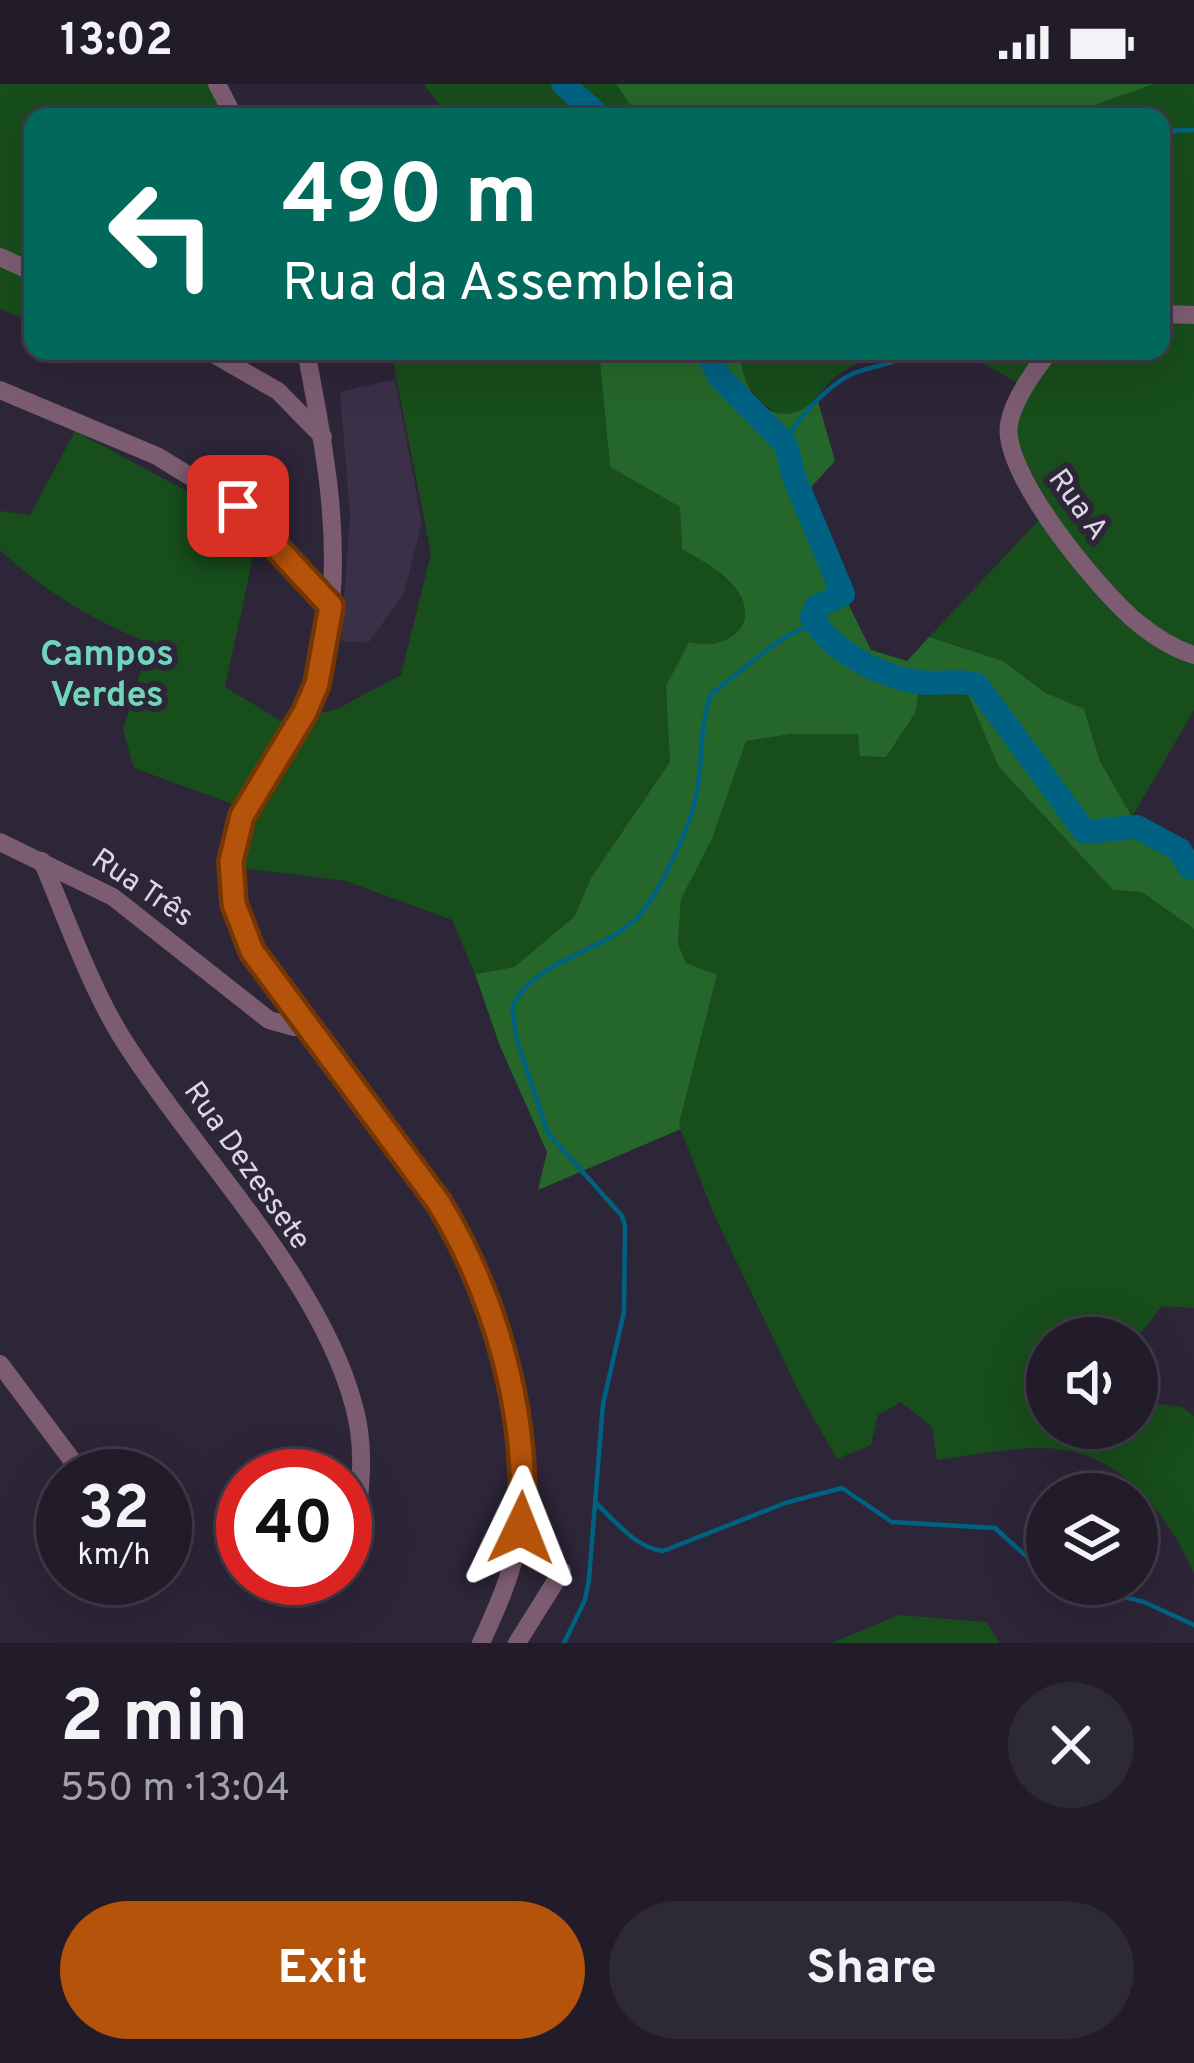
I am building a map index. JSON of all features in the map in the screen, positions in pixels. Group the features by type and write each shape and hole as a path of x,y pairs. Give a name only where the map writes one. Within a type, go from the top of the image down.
{"street":[{"path":"223,360 278,392 323,437"},
{"path":"308,360 329,470 331,606 317,684 242,816 231,861 234,904 252,951 446,1214 476,1277 500,1349 520,1439 524,1490 513,1566 481,1643"},
{"name":"Rua A","path":"1044,360 1009,422 1014,461 1039,506 1115,600 1151,633 1194,655"},
{"path":"0,390 157,456 238,506 331,606"},
{"name":"Rua Três","path":"0,842 113,898 269,1020 294,1027 305,1024"},
{"name":"Rua Dezessete","path":"42,861 123,1041 271,1244 341,1366 356,1410 361,1449"},
{"path":"0,1364 64,1449"},
{"path":"517,1643 562,1571"}],"shaded area":[{"path":"395,379 422,522 404,594 368,643 341,641 350,516 340,392"}],"green space":[{"path":"0,84 217,84 229,108 24,108 24,319 0,309"},
{"path":"424,84 616,84 633,108 442,108"},
{"path":"616,84 1154,84 1086,108 633,108"},
{"path":"1154,84 1194,84 1194,710 1132,817 1100,761 1084,709 1046,693 1003,661 929,637 1051,507 1013,441 1018,383 978,360 1170,360 1170,108 1086,108"},
{"path":"393,360 600,360 610,467 680,507 682,549 731,583 745,612 744,623 731,638 689,643 666,686 671,762 591,878 574,917 514,967 475,974 452,920 346,881 225,866 232,804 134,768 123,730 149,643 70,604 0,550 0,511 30,515 75,431 259,530 225,687 281,721 335,710 401,675 431,554"},
{"path":"600,360 741,360 754,396 775,413 802,409 817,398 835,461 805,494 830,567 871,650 907,661 929,637 1003,661 1046,693 1084,709 1100,761 1132,817 1194,851 1194,929 1142,892 1113,890 998,766 965,687 919,690 915,713 886,757 860,756 858,734 792,734 746,741 712,839 681,899 678,944 686,963 717,975 681,1129 538,1190 547,1152 500,1046 475,974 514,967 574,917 591,878 670,762 666,686 689,642 722,642 744,622 742,599 731,583 682,549 680,507 610,467"},
{"path":"742,360 866,360 829,383 804,410 786,416 762,402"},
{"path":"966,687 998,766 1113,890 1142,892 1194,929 1194,1308 1162,1306 1153,1317 1026,1317 1026,1448 937,1460 932,1427 901,1402 878,1415 871,1445 837,1459 800,1394 715,1217 678,1123 717,976 686,963 678,944 681,899 712,839 745,741 792,734 859,734 919,689"},
{"path":"1158,1404 1182,1407 1194,1416 1194,1573 1158,1513 1158,1473 1118,1473 1098,1460 1045,1449 1158,1449"},
{"path":"899,1615 986,1622 1000,1643 831,1643"}],"waterway":[{"path":"563,84 591,108"},
{"path":"1170,131 1194,130"},
{"path":"711,360 719,376 786,445 794,477 843,594 816,607 812,617 820,629 844,651 888,674 918,682 977,685 1085,832 1137,827 1180,850 1194,868"},
{"path":"786,445 803,416 841,380 899,360"},
{"path":"564,1643 585,1600 589,1579 603,1404 624,1312 625,1226 622,1216 548,1133 517,1041 512,1007 539,976 615,935 646,907 676,854 693,809 711,694 777,642 814,622"},
{"path":"596,1503 635,1539 663,1551 785,1503 842,1488 892,1522 995,1528 1026,1556"},
{"path":"1151,1605 1194,1625"}],"district":[{"name":"Campos Verdes","path":"107,672"}],"route":[{"path":"238,506 331,606 317,684 242,816 231,861 234,904 252,951 439,1203 461,1242 491,1320 509,1385 522,1454 521,1528"}]}
